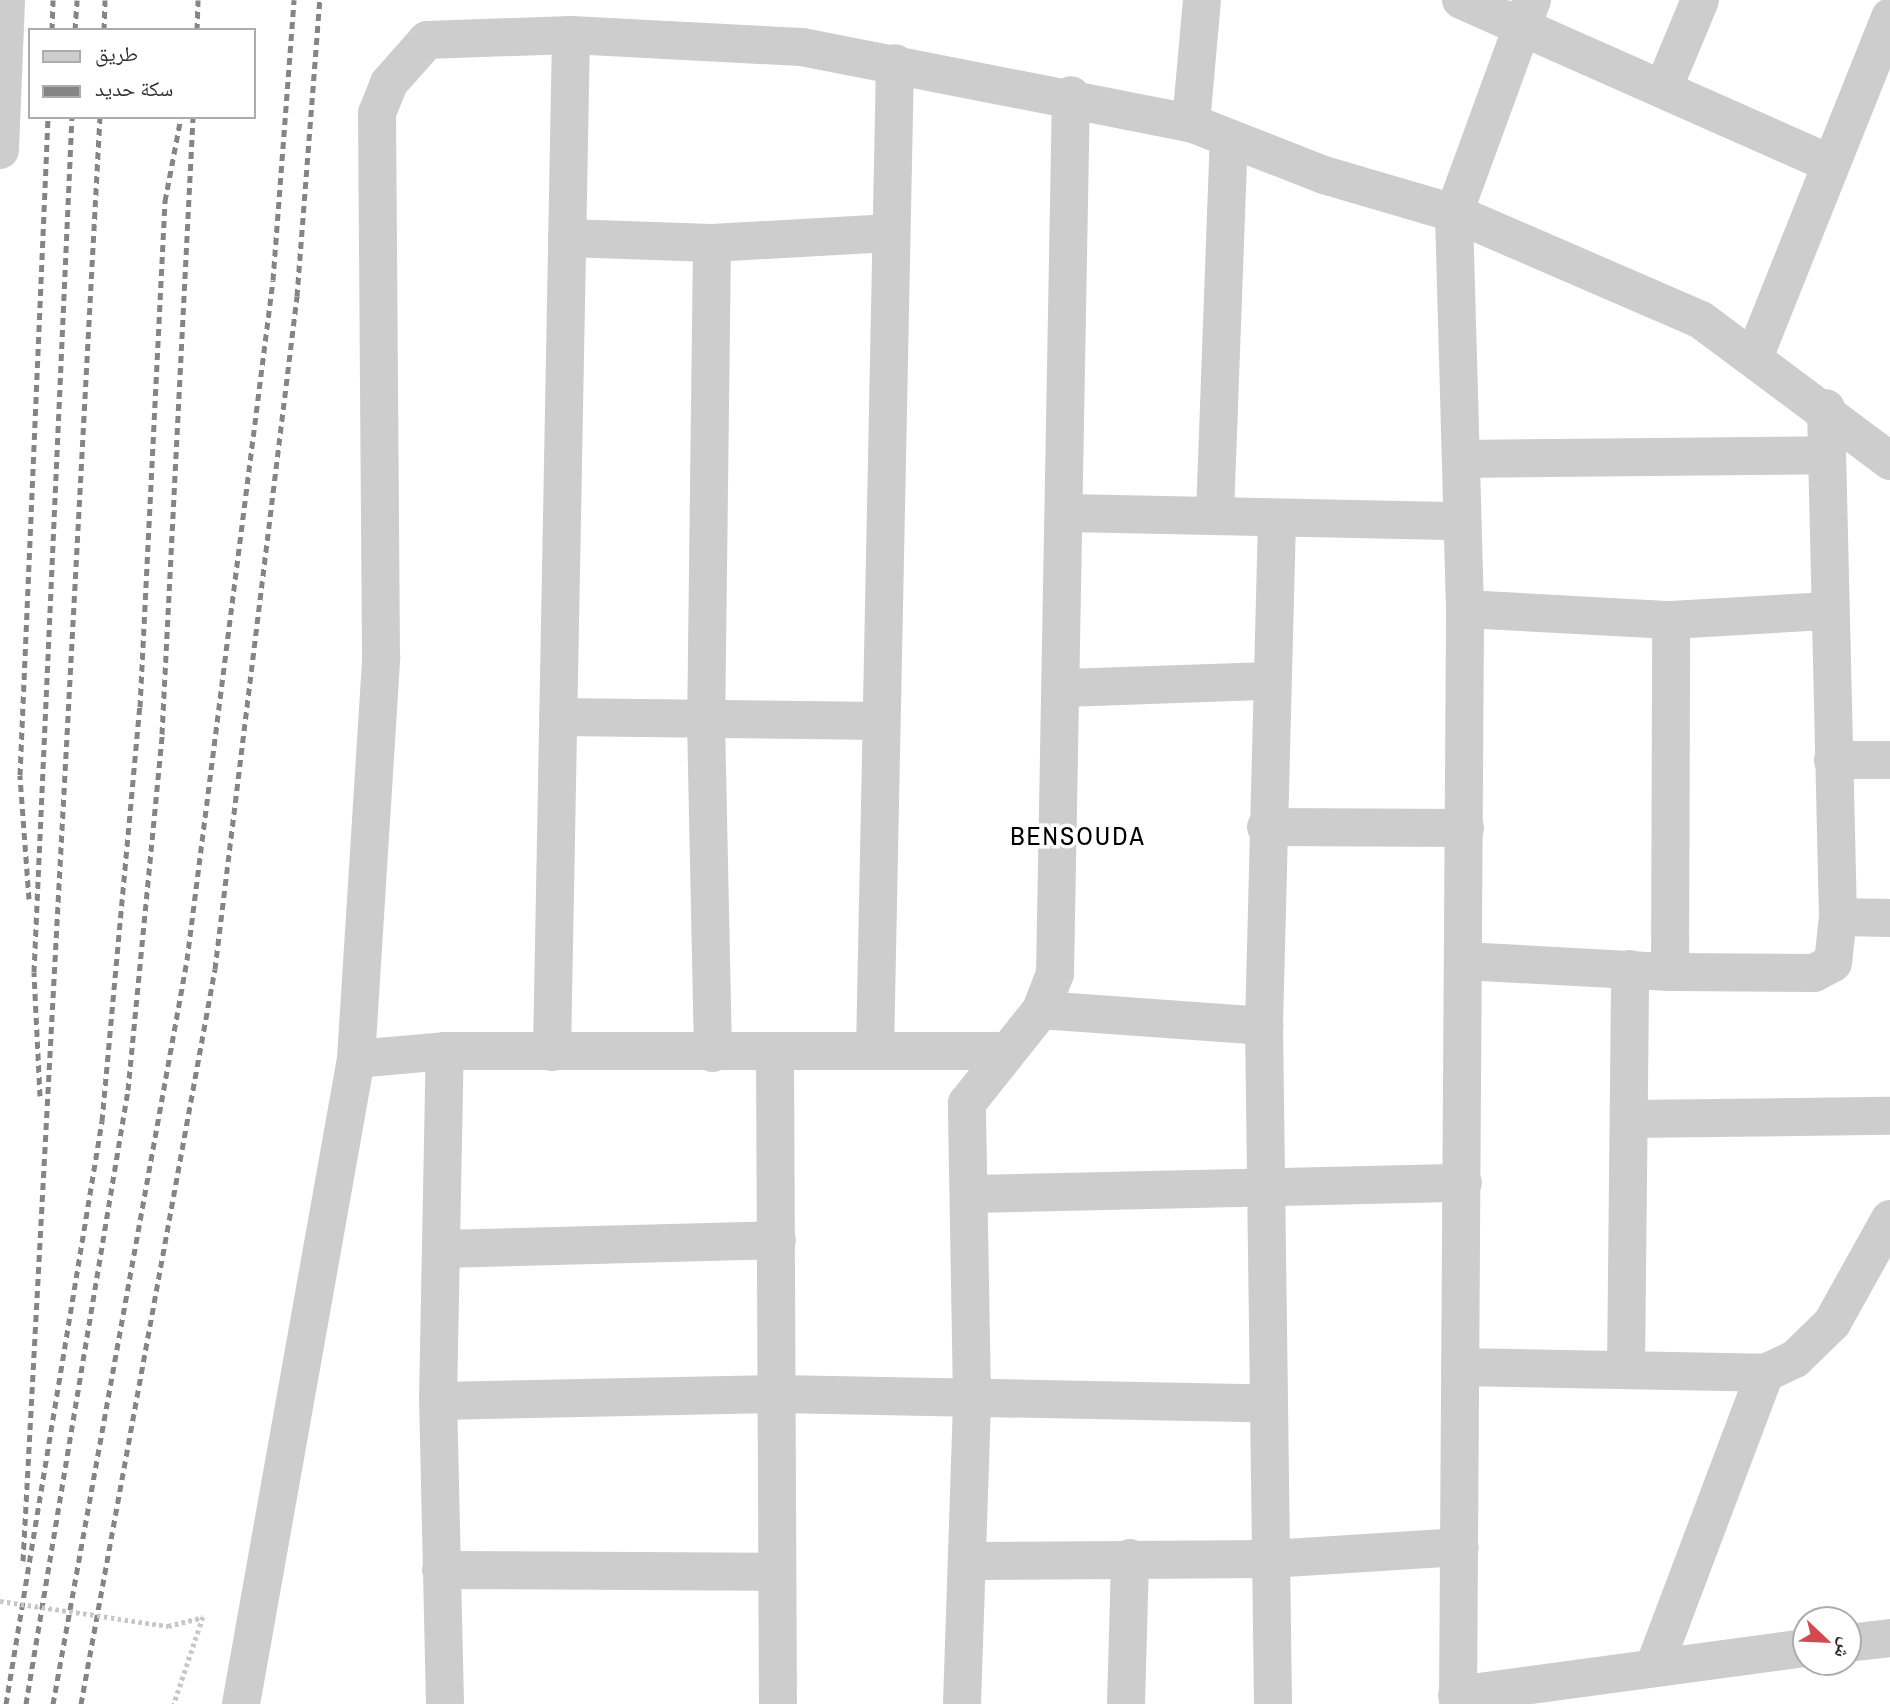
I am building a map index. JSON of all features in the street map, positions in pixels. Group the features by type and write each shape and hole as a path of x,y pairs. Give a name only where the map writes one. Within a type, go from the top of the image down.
{"street":[{"path":"0,150 6,0"},
{"path":"1191,123 1202,0"},
{"path":"1461,0 1526,13 1663,89 1827,162"},
{"path":"1663,89 1700,0"},
{"path":"1526,13 1454,213 1463,459 1460,521 1465,609 1463,1183 1457,1699 1654,1667 1792,1650"},
{"path":"1755,355 1827,162 1890,17"},
{"path":"552,1052 570,35"},
{"path":"241,1704 356,1059 381,657 377,113 388,83 427,40 570,35 802,47 1071,94 1191,123 1229,140 1454,213 1650,296 1755,355 1826,408 1890,461"},
{"path":"875,1051 895,62"},
{"path":"962,1704 971,1561 970,1194 963,1143 967,1103 1004,1051 1041,1010 1055,974 1065,688 1071,94"},
{"path":"1215,515 1229,140"},
{"path":"566,238 712,243 890,233"},
{"path":"712,243 706,720 713,1053"},
{"path":"1464,961 1670,972 1814,973 1833,963 1838,917 1825,455 1826,408"},
{"path":"1463,459 1825,455"},
{"path":"1068,513 1460,521"},
{"path":"1273,1704 1264,1026 1269,681 1277,519"},
{"path":"1465,609 1671,620 1829,611"},
{"path":"1670,972 1671,620"},
{"path":"1065,688 1269,681"},
{"path":"558,717 881,722"},
{"path":"1833,760 1890,760"},
{"path":"1266,827 1465,828"},
{"path":"1838,917 1890,918"},
{"path":"1626,1370 1630,969"},
{"path":"1041,1010 1264,1026"},
{"path":"356,1059 445,1051 1004,1051"},
{"path":"444,1704 438,1401 445,1051"},
{"path":"775,1052 778,1704"},
{"path":"1629,1119 1890,1116"},
{"path":"970,1194 1463,1183"},
{"path":"1460,1367 1765,1373 1795,1359 1832,1323 1890,1219"},
{"path":"443,1249 777,1240"},
{"path":"1654,1667 1765,1373"},
{"path":"438,1401 777,1394 1268,1404"},
{"path":"971,1561 1270,1559 1460,1547"},
{"path":"1126,1704 1130,1558"},
{"path":"441,1570 776,1572"},
{"path":"1862,1641 1890,1638"}],"path":[{"path":"0,1601 169,1626 203,1617 174,1704"}],"railway":[{"path":"52,28 53,0"},
{"path":"75,28 77,0"},
{"path":"104,28 105,0"},
{"path":"197,28 198,0"},
{"path":"53,1704 187,960 273,280 294,0"},
{"path":"81,1704 215,969 297,296 320,0"},
{"path":"29,899 20,775 48,119"},
{"path":"40,1096 34,972 72,119"},
{"path":"23,1561 100,119"},
{"path":"6,1704 102,1121 140,707 165,201 181,119"},
{"path":"26,1704 128,1090 162,734 193,119"}],"district":[{"name":"BENSOUDA","path":"1078,836"}]}
